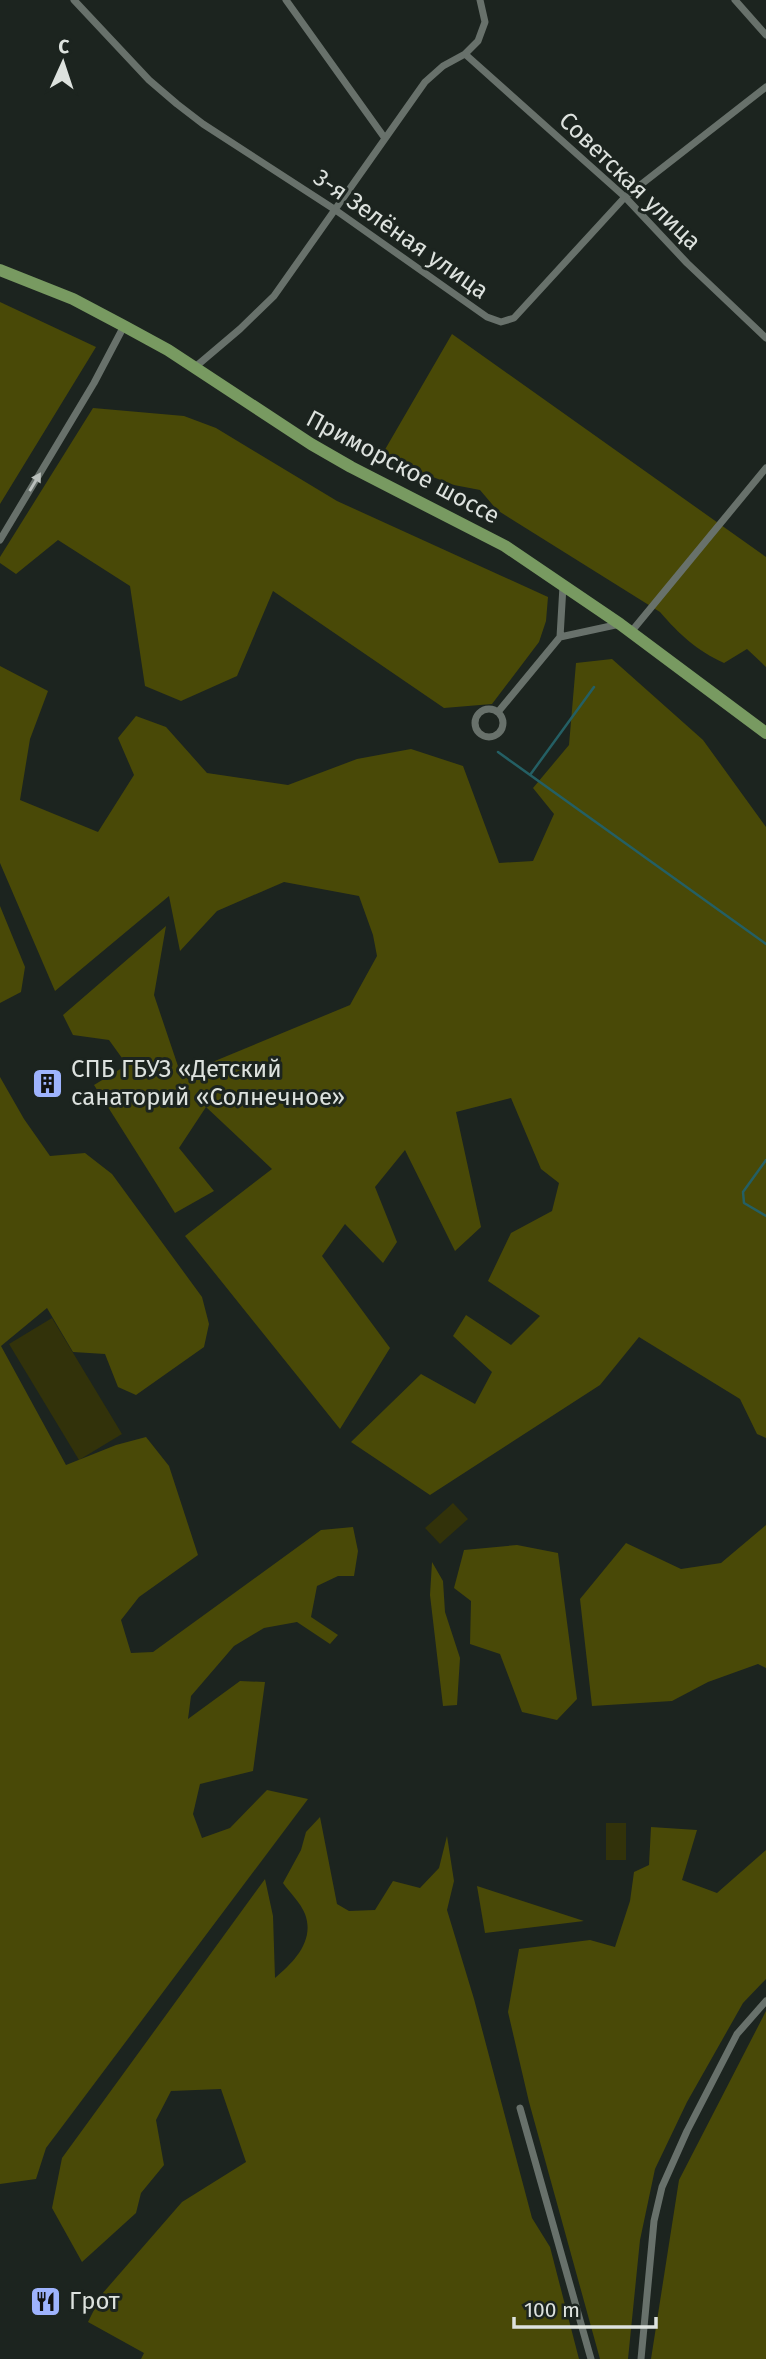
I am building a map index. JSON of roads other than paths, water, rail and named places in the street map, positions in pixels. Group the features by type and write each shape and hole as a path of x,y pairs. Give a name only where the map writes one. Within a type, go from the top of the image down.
{"main road":[{"name":"Приморское шоссе","path":"0,270 73,299 168,350 351,467 505,546 625,628 766,733"}],"street":[{"name":"3-я Зелёная улица","path":"74,0 149,80 203,124 334,209 486,317 501,322 514,318 521,311 625,197 766,87"},
{"path":"286,0 384,137"},
{"path":"194,368 274,296 425,82 443,66 466,54 478,41 485,22 480,0"},
{"path":"735,0 766,35"},
{"name":"Советская улица","path":"466,54 625,197 687,262 766,338"},
{"path":"0,540 94,383 124,326"},
{"path":"560,637 625,628 766,468"},
{"path":"498,712 560,637 563,586"},
{"path":"490,709 498,712 503,722 499,733 492,737 481,734 475,724 479,713 490,709"},
{"path":"641,2359 654,2221 662,2188 687,2131 737,2034 766,2001"},
{"path":"520,2108 591,2359"}],"waterway":[{"path":"530,775 594,687"},
{"path":"498,752 766,944"},
{"path":"766,1160 743,1192 744,1203 766,1216"}],"place":[{"name":"СПБ ГБУЗ «Детский санаторий «Солнечное»","path":"48,1083"},
{"name":"Грот","path":"46,2301"}]}
